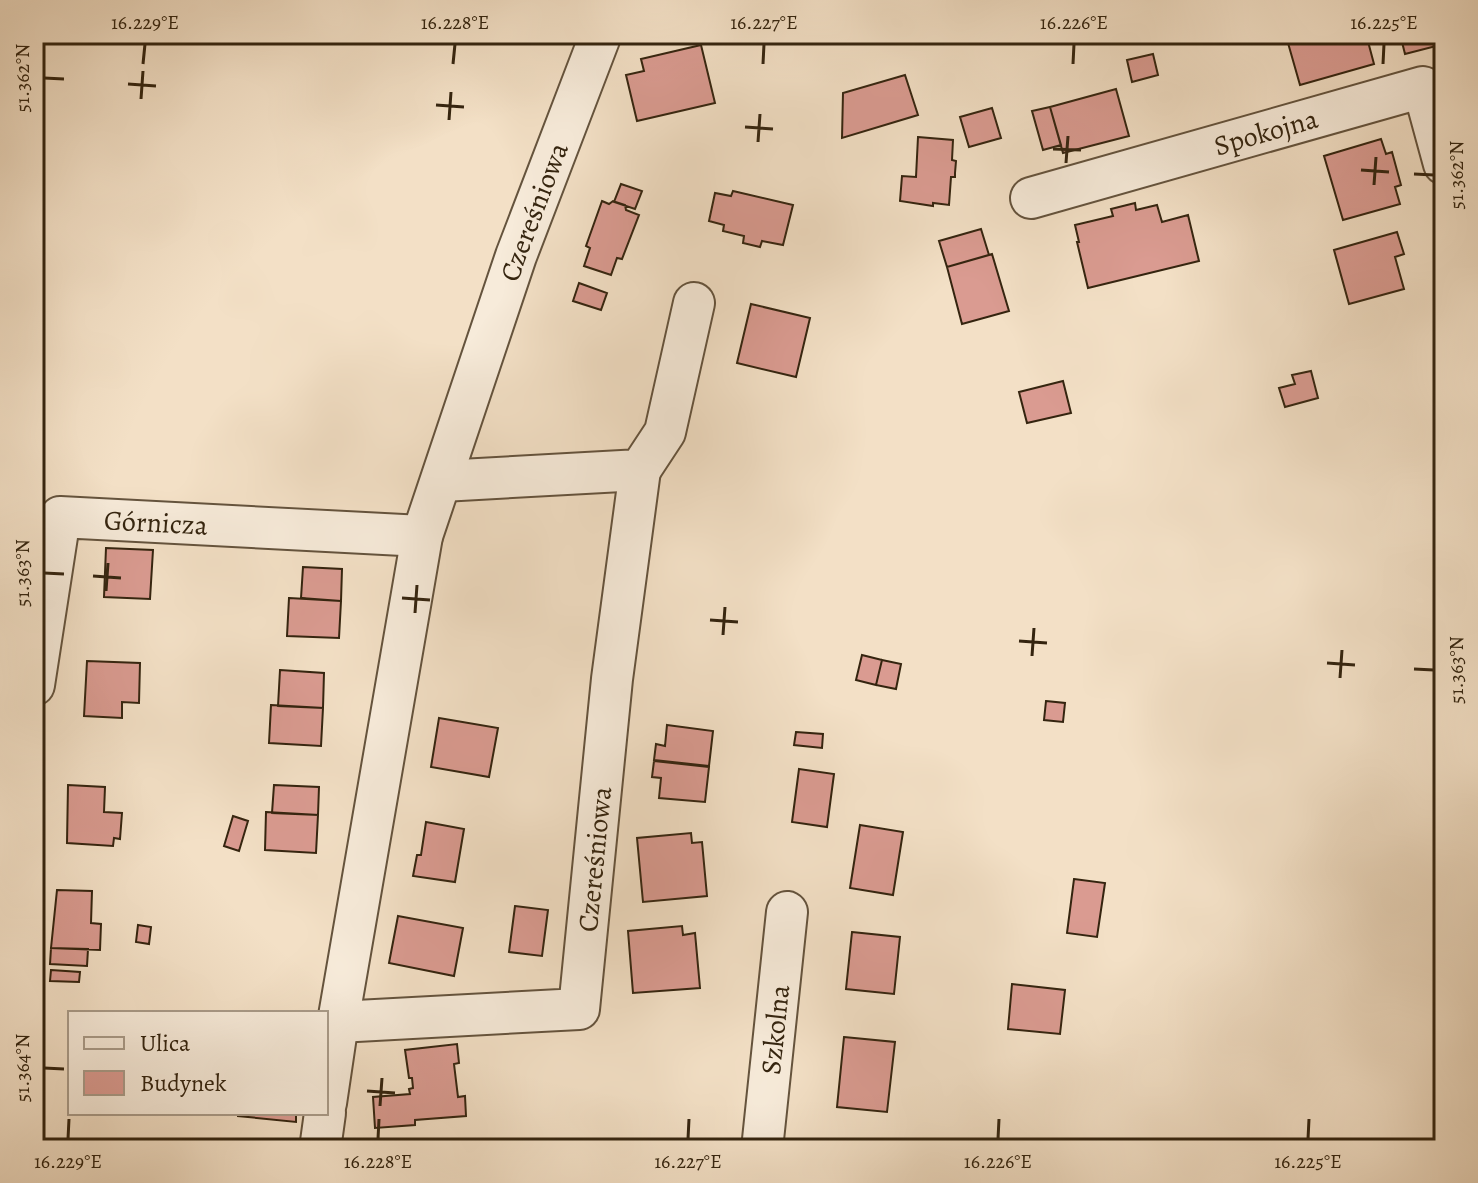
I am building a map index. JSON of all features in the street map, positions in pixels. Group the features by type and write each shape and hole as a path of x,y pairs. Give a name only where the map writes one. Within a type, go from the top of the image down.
{"street":[{"name":"Czereśniowa","path":"328,1090 422,536 516,256 601,34"},
{"name":"Spokojna","path":"1031,198 1423,87 1444,164"},
{"name":"Czereśniowa","path":"338,1022 579,1009 612,679 640,470 665,432 694,303"},
{"path":"442,481 640,470"},
{"name":"Górnicza","path":"34,685 60,517 422,536"},
{"name":"Szkolna","path":"762,1149 787,912"},
{"path":"320,1149 325,1115"}],"building":[{"path":"1319,34 1366,34 1374,64 1300,85 1288,43"},
{"path":"1400,34 1444,34 1444,44 1405,54"},
{"path":"701,45 715,103 637,121 626,75 644,71 641,59"},
{"path":"1153,54 1158,75 1132,82 1127,60"},
{"path":"905,75 918,115 842,138 843,93"},
{"path":"1116,89 1129,136 1063,153 1050,107"},
{"path":"1050,107 1061,145 1043,150 1032,111"},
{"path":"992,108 1001,138 969,147 960,117"},
{"path":"918,137 953,140 952,160 956,161 955,177 951,177 949,205 900,201 902,176 916,177"},
{"path":"1381,139 1386,154 1392,152 1401,185 1395,187 1400,204 1343,220 1324,156"},
{"path":"621,184 642,191 635,209 614,202"},
{"path":"733,191 793,205 783,245 762,241 760,247 743,243 744,236 723,231 724,225 709,221 715,193 731,196"},
{"path":"602,201 625,205 626,210 639,215 622,259 617,258 611,275 584,266 590,248 586,246"},
{"path":"1135,203 1136,210 1157,205 1162,222 1188,215 1199,261 1088,288 1075,225 1113,216 1111,209"},
{"path":"981,229 989,255 947,267 939,241"},
{"path":"1397,232 1404,254 1395,257 1404,289 1349,304 1334,250"},
{"path":"992,254 1009,311 962,324 947,267"},
{"path":"579,283 607,293 601,310 573,301"},
{"path":"751,304 810,318 796,377 737,363"},
{"path":"1311,371 1318,398 1285,407 1279,388 1295,384 1292,375"},
{"path":"1063,381 1071,413 1027,423 1019,392"},
{"path":"106,548 153,550 150,599 104,597"},
{"path":"303,567 342,569 341,601 301,598"},
{"path":"289,598 341,601 339,638 287,636"},
{"path":"862,655 882,660 876,685 856,680"},
{"path":"882,660 901,664 896,689 876,685"},
{"path":"87,661 140,663 139,703 122,702 122,718 84,716"},
{"path":"280,670 324,673 323,708 278,706"},
{"path":"1046,701 1065,703 1063,722 1044,720"},
{"path":"271,705 323,708 321,746 269,743"},
{"path":"439,718 498,728 489,777 431,767"},
{"path":"667,725 713,731 709,766 654,760 656,744 665,746"},
{"path":"796,732 823,734 822,748 794,745"},
{"path":"654,761 709,767 705,802 659,798 661,778 652,777"},
{"path":"799,769 834,774 827,827 792,822"},
{"path":"68,785 105,787 104,812 122,813 120,839 114,838 113,846 67,843"},
{"path":"274,785 319,787 318,815 272,813"},
{"path":"266,812 318,815 316,853 265,850"},
{"path":"233,816 248,821 239,851 224,846"},
{"path":"426,822 464,829 455,882 413,876 417,855 421,855"},
{"path":"860,825 903,832 893,895 850,888"},
{"path":"691,833 692,843 702,842 707,896 643,902 637,838"},
{"path":"1074,879 1105,883 1097,937 1067,933"},
{"path":"57,890 92,891 91,923 101,924 100,950 51,948"},
{"path":"515,906 548,910 542,956 509,952"},
{"path":"398,916 463,928 454,976 389,963"},
{"path":"138,925 151,927 149,944 136,942"},
{"path":"682,926 683,935 695,933 700,988 633,993 628,931"},
{"path":"852,932 900,937 894,994 846,989"},
{"path":"51,948 88,949 87,966 50,964"},
{"path":"51,970 80,972 79,982 50,981"},
{"path":"1012,984 1065,990 1060,1034 1008,1029"},
{"path":"844,1037 895,1042 887,1112 837,1107"},
{"path":"457,1044 459,1063 454,1064 458,1097 465,1096 466,1116 415,1120 415,1125 375,1128 373,1097 410,1094 409,1089 413,1088 405,1050"},
{"path":"296,1115 296,1122 238,1116"}]}
